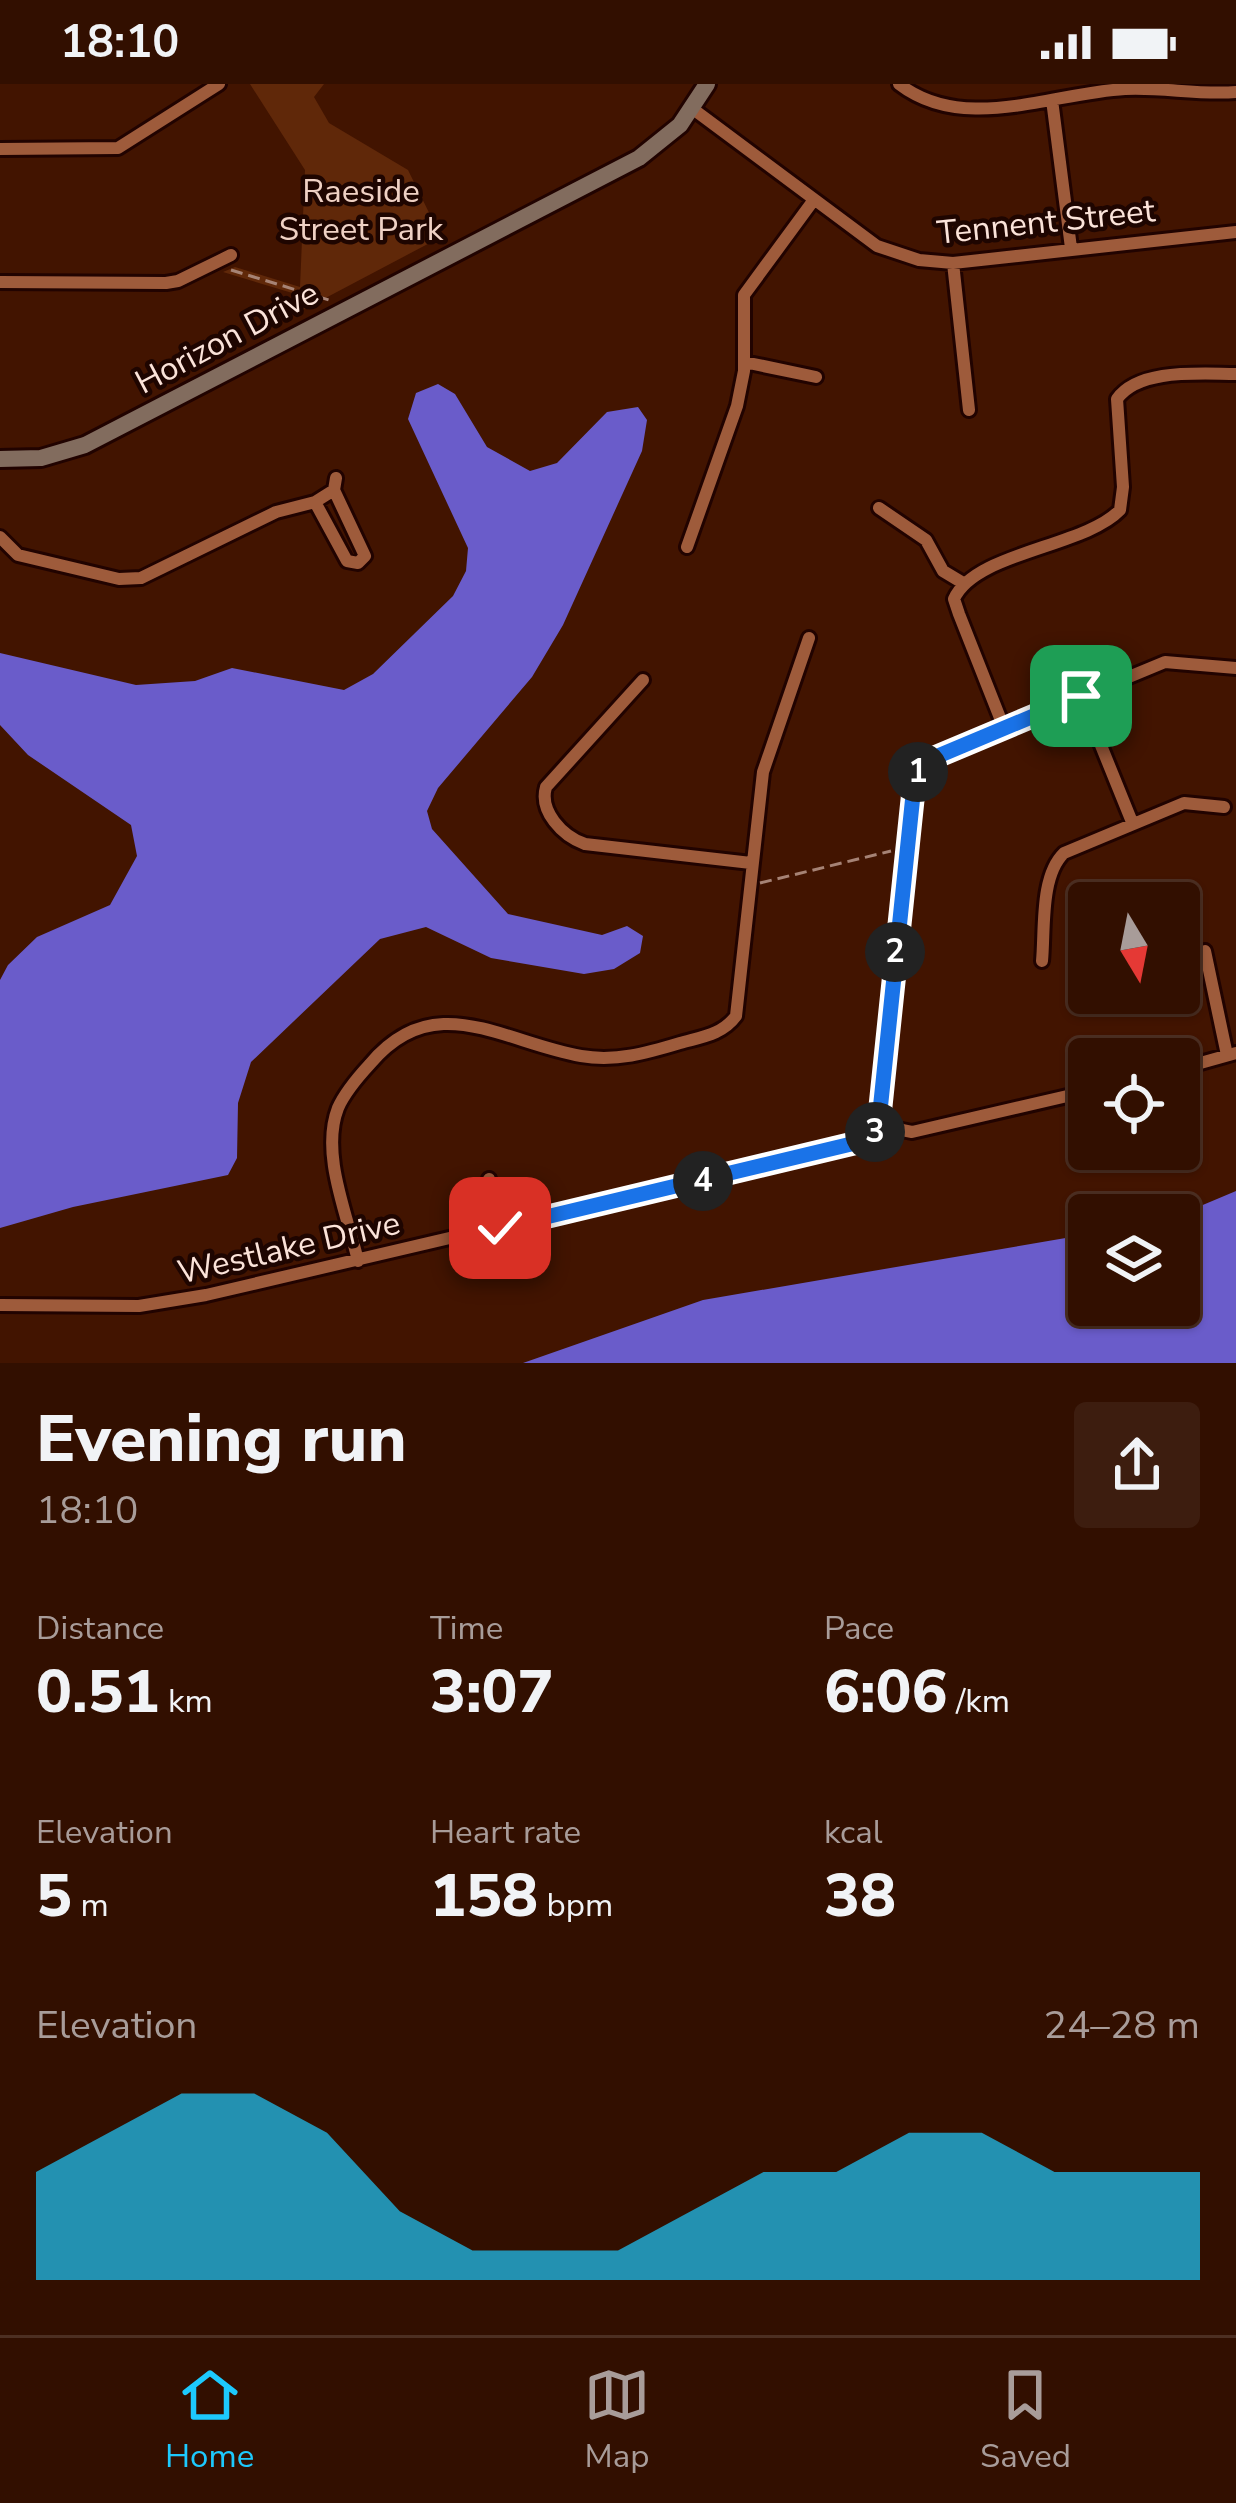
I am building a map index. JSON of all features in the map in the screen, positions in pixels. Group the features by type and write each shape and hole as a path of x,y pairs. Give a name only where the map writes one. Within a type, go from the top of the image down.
{"street":[{"path":"0,149 118,148 219,84"},
{"name":"Horizon Drive","path":"0,459 59,454 117,429 639,158 668,137 707,84"},
{"path":"899,84 940,106 979,109 1138,88 1236,92"},
{"path":"1052,100 1071,248"},
{"name":"Tennent Street","path":"693,109 877,246 919,260 953,263 1236,232"},
{"path":"687,547 737,406 744,362 744,295 813,201"},
{"path":"0,282 166,283 229,256"},
{"path":"953,263 969,410"},
{"path":"744,362 816,377"},
{"path":"1004,728 954,599 964,583 1101,523 1120,510 1123,487 1117,399 1126,387 1147,379 1236,374"},
{"path":"0,537 18,555 118,579 141,578 276,512 315,502 335,484 363,546 365,556 358,563 347,561 315,502"},
{"path":"879,508 926,540 943,571 964,583"},
{"path":"358,1261 337,1175 334,1126 340,1103 386,1047 406,1031 456,1023 605,1059 635,1056 722,1031 736,1016 763,772 809,638"},
{"path":"1068,1096 912,1132 877,1125 911,786 931,759 1165,662 1236,668"},
{"path":"643,680 546,787 542,799 547,812 574,840 585,844 751,863"},
{"path":"1081,696 1132,822"},
{"path":"1042,961 1054,862 1064,853 1184,803 1224,807"},
{"path":"1200,1063 1232,1054 1205,951"},
{"name":"Westlake Drive","path":"0,1305 154,1304 849,1147 868,1140 877,1125"},
{"path":"489,1179 500,1228"}],"path":[{"path":"229,256 231,270 329,300"},
{"path":"749,886 892,850"}],"green space":[{"name":"Raeside Street Park","path":"250,84 324,84 314,97 329,123 408,170 441,237 299,312 299,295 223,272 235,267 300,287 305,170"}],"shaded area":[{"path":"438,384 455,394 487,447 530,471 557,463 607,412 638,407 647,420 642,451 563,625 532,677 438,788 427,811 432,829 508,914 602,935 627,926 643,936 640,953 614,969 584,974 491,958 426,927 380,939 251,1062 238,1103 237,1158 228,1175 73,1207 0,1228 0,980 8,965 37,937 110,905 137,856 131,825 28,755 0,725 0,653 136,685 195,681 232,668 344,690 373,674 453,596 466,571 468,548 408,419 416,393"},
{"path":"1236,1191 1236,1363 523,1363 703,1300 1068,1238 1068,1326 1200,1326 1200,1206"}],"route":[{"path":"500,1228 868,1140 880,1111 915,776 931,759 1081,696"}]}
